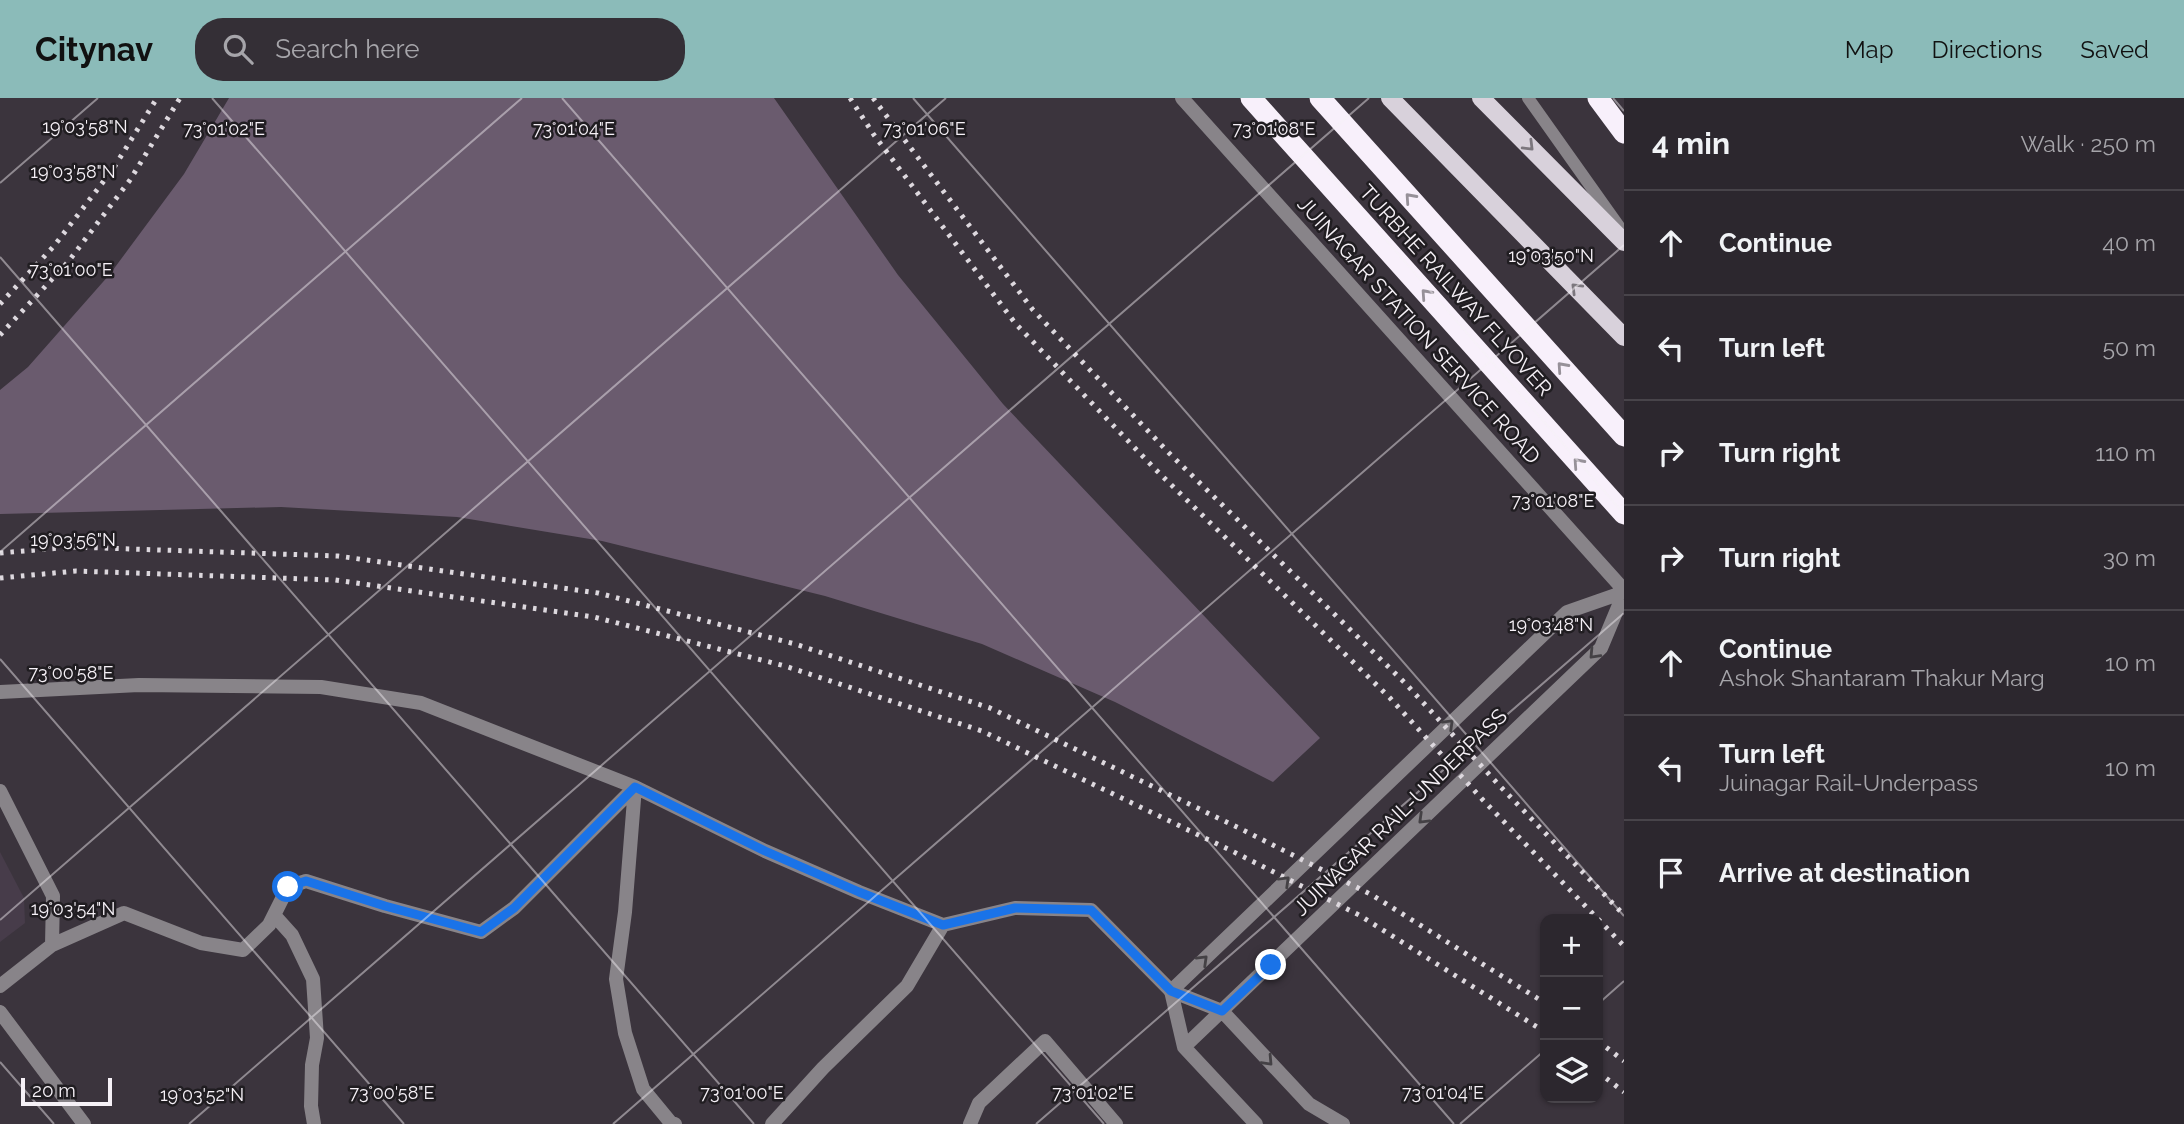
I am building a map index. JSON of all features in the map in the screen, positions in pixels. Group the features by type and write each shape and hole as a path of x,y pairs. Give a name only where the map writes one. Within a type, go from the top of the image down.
{"highway":[{"name":"TURBHE RAILWAY FLYOVER","path":"1251,98 1624,514"},
{"name":"TURBHE RAILWAY FLYOVER","path":"1320,98 1624,436"},
{"path":"1598,98 1624,133"}],"main road":[{"path":"1390,98 1624,337"},
{"path":"1481,98 1624,242"}],"street":[{"name":"JUINAGAR STATION SERVICE ROAD","path":"1182,98 1624,592"},
{"name":"JUINAGAR RAIL-UNDERPASS","path":"1171,991 1567,612 1624,592"},
{"name":"JUINAGAR RAIL-UNDERPASS","path":"1184,1047 1601,648 1624,592"},
{"path":"0,692 139,685 321,687 421,703 635,787 765,851 943,925 1015,908 1091,910 1171,991 1222,1011 1309,1104 1343,1124"},
{"path":"0,986 52,945 124,913 201,943 243,950 269,925 288,887 306,881 481,932 514,908 635,787"},
{"path":"635,787 625,912 616,979 625,1033 643,1088 672,1124"},
{"path":"0,791 53,896 52,945"},
{"path":"274,915 292,935 313,979 317,1038 311,1106 314,1124"},
{"path":"772,1124 823,1068 907,986 943,925"},
{"path":"1171,991 1184,1047 1255,1124"},
{"path":"0,1012 84,1124"},
{"path":"970,1124 979,1102 1045,1041 1116,1124"}],"lane":[{"path":"1528,98 1624,234"}],"shaded area":[{"path":"229,98 774,98 898,275 1003,404 1320,738 1273,782 1115,702 982,644 825,596 602,541 457,517 281,507 0,514 0,390 28,367 110,274 184,174"},
{"path":"0,852 24,898 25,923 0,942"}],"railway":[{"path":"0,304 54,246 113,169 157,98"},
{"path":"0,335 68,262 130,180 180,98"},
{"path":"850,98 874,135 1015,323 1155,469 1390,698 1482,799 1624,946"},
{"path":"873,98 1033,310 1169,453 1406,684 1624,915"},
{"path":"0,553 72,547 338,556 598,593 795,644 990,708 1372,895 1540,1000"},
{"path":"0,578 76,571 335,580 594,617 785,666 982,731 1232,851 1359,915 1540,1029"},
{"path":"1603,1045 1624,1061"},
{"path":"1603,1076 1624,1092"}],"route":[{"path":"288,887 306,881 481,932 514,908 635,787 765,851 943,925 1015,908 1091,910 1171,991 1222,1011 1271,965"}]}
